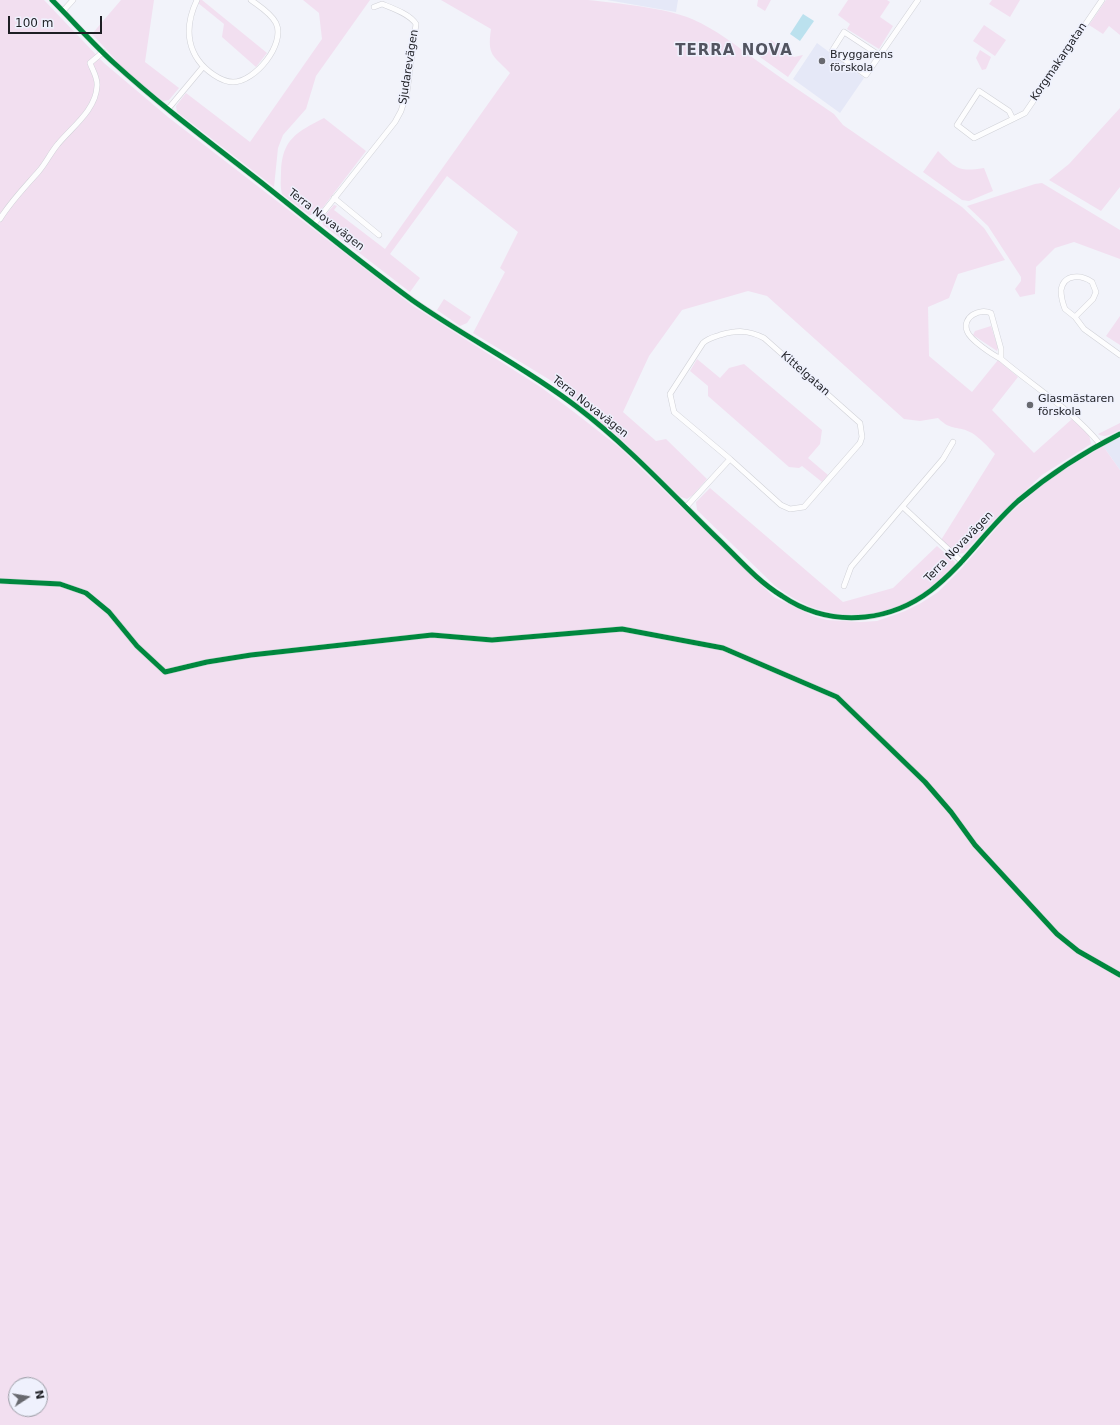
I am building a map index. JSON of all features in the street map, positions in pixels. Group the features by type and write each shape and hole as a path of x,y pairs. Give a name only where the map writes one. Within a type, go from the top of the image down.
{"street":[{"name":"Terra Novavägen","path":"52,0 103,52 168,109 314,224 415,302 546,384 577,407 623,445 754,574 779,594 799,606 822,615 849,618 895,612 927,594 944,581 1017,503 1046,479 1100,444 1120,434"},
{"path":"63,12 73,0"},
{"path":"197,0 190,25 189,40 195,57 203,68 226,82 240,82 251,76 274,50 278,40 275,22 251,0"},
{"path":"879,55 844,32 832,51 866,75 918,0"},
{"name":"Korgmakargatan","path":"1013,119 1009,111 979,91 957,125 974,138 1013,119 1024,113 1102,0"},
{"name":"Sjudarevägen","path":"314,224 395,122 403,106 407,92 416,24 410,18 390,6 382,4 374,7"},
{"path":"0,219 12,200 38,172 57,145 80,121 92,103 98,88 90,64 103,52"},
{"path":"168,109 203,68"},
{"path":"334,198 379,235"},
{"path":"1075,317 1094,299 1096,292 1092,282 1080,276 1075,276 1066,280 1061,292 1065,310 1075,317 1084,329 1120,355"},
{"path":"1001,359 1001,349 991,313 982,311 972,314 966,326 967,332 972,338 1049,396 1089,431 1100,444"},
{"name":"Kittelgatan","path":"735,331 752,332 764,338 860,423 862,437 860,443 804,507 790,508 781,505 730,459 674,412 670,394 703,343 711,338 735,331"},
{"path":"844,586 850,568 943,459 953,442"},
{"path":"686,507 730,459"},
{"path":"903,507 962,562"},
{"path":"0,581 60,584 86,593 109,612 137,646 165,672 207,662 251,655 432,635 492,640 622,629 723,648 837,697 925,782 951,812 975,846 1056,934 1078,951 1120,976"}],"shaded area":[{"path":"0,0 44,0 104,63 168,117 413,306 542,388 574,412 620,448 774,597 813,616 827,620 860,622 877,621 905,611 921,603 938,592 961,569 1007,516 1046,481 1103,446 1120,470 1120,1425 0,1425"},
{"path":"121,0 154,0 145,62 179,88 169,100 163,101 125,70 92,34"},
{"path":"199,0 202,0 267,53 256,67 222,37 224,24 198,3"},
{"path":"303,0 370,0 316,76 306,109 283,135 278,148 274,187 177,112 176,106 186,93 250,142 322,39 319,13"},
{"path":"441,0 588,0 627,4 682,15 701,23 726,38 834,114 843,125 962,207 984,228 1005,260 958,274 949,298 928,307 929,356 972,392 998,360 1018,377 992,410 1034,453 1072,419 1089,434 1091,444 1042,475 994,520 964,553 958,554 941,540 995,454 972,433 963,429 951,427 938,418 920,421 904,419 767,296 748,291 682,310 649,356 623,412 656,441 666,439 707,479 693,495 687,499 681,497 619,437 550,380 473,333 505,272 500,268 518,232 447,176 390,254 420,278 410,292 323,225 322,219 334,205 337,206 334,210 385,249 510,73 495,58 491,50 491,29"},
{"path":"607,0 678,0 676,12"},
{"path":"758,0 771,0 765,11 757,6"},
{"path":"848,0 887,0 890,2 880,17 893,26 879,49 847,29 850,24 838,15"},
{"path":"992,0 1020,0 1010,17 989,4"},
{"path":"1106,0 1120,0 1120,35 1109,26 1103,34 1089,25"},
{"path":"984,25 1006,40 995,56 973,41"},
{"path":"771,40 794,57 803,55 788,77 760,57"},
{"name":"Bryggarens förskola","path":"817,43 864,78 840,113 793,79"},
{"path":"980,50 991,57 986,69 982,70 976,58"},
{"path":"1120,108 1120,187 1101,211 1049,180 1069,164"},
{"path":"324,118 366,151 321,210 314,215 309,215 282,194 282,161 284,152 293,138 306,128"},
{"path":"938,151 958,168 969,170 984,168 993,191 969,201 962,200 923,172"},
{"path":"1042,183 1120,230 1120,259 1074,242 1055,248 1036,267 1035,294 1020,297 1015,289 1021,281 1021,277 988,226 967,206"},
{"path":"444,299 471,317 467,323 460,326 437,310"},
{"path":"1120,316 1120,345 1106,336"},
{"path":"991,326 998,348 997,351 973,335 975,331"},
{"path":"697,359 720,378 729,368 744,364 822,430 820,444 808,458 828,475 822,482 802,466 799,468 789,467 708,396 708,386 690,371"},
{"path":"1120,423 1120,430 1112,434 1104,436 1098,434"},
{"path":"1120,437 1120,470 1103,446"},
{"path":"710,488 843,602 893,588 937,546 955,562 954,567 936,585 918,598 890,609 860,614 845,614 831,613 817,609 795,599 774,585 697,510 696,502"}],"water":[{"path":"803,14 814,21 800,41 790,34"}],"cycle path":[{"path":"52,0 90,40 132,79 355,257 432,314 557,392 596,422 649,470 756,576 773,590 801,607 822,614 854,618 891,612 914,602 933,589 951,573 1000,519 1030,491 1080,456 1120,434"},
{"path":"0,581 60,584 86,593 109,612 137,646 165,672 207,662 251,655 432,635 492,640 622,629 723,648 837,697 925,782 951,812 975,845 1057,934 1078,951 1120,975"}],"place":[{"name":"Bryggarens förskola","path":"822,61"},
{"name":"Glasmästaren förskola","path":"1030,405"}],"district":[{"name":"TERRA NOVA","path":"734,51"}]}
